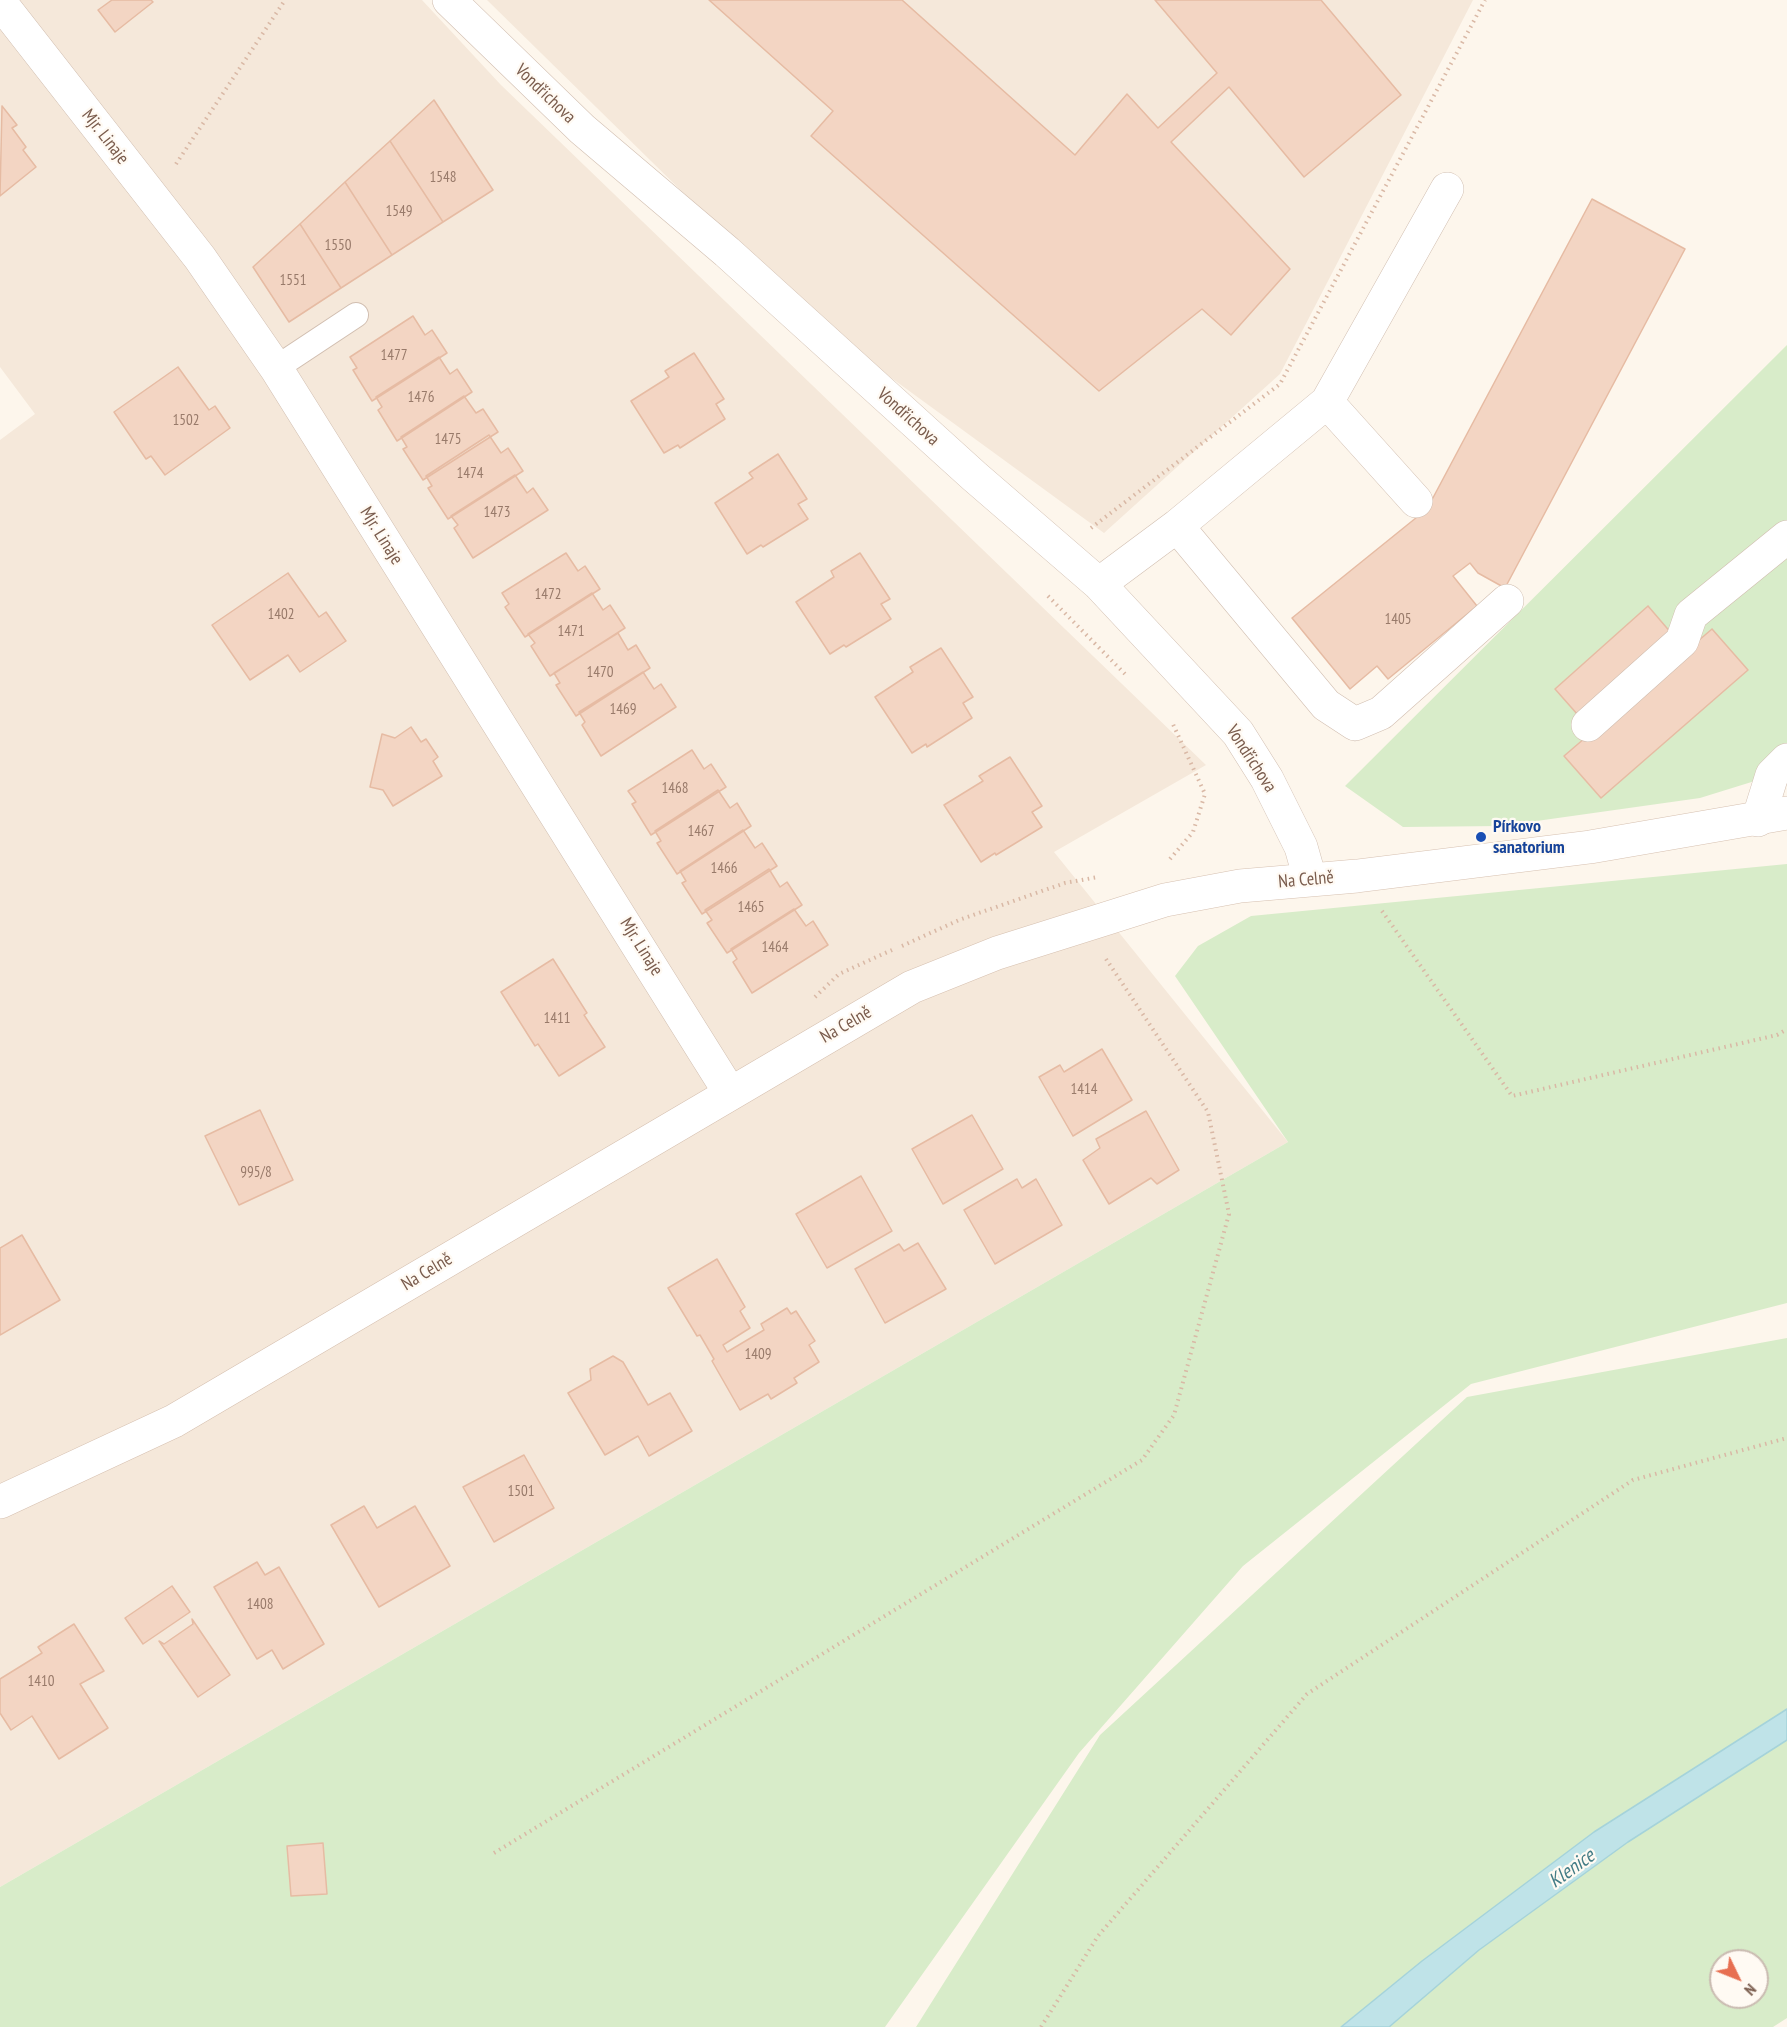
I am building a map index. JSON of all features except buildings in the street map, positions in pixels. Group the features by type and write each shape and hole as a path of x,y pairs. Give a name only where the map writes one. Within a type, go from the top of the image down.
{"street":[{"name":"Vondřichova","path":"449,0 582,129 727,252 974,476 1099,584 1238,733 1267,779 1301,847 1310,879"},
{"name":"Mjr. Linaje","path":"0,2 200,258 276,369 730,1093"},
{"path":"1099,584 1177,526 1327,402 1447,189"},
{"path":"1327,402 1416,501"},
{"path":"1177,526 1326,705 1355,724 1381,713 1507,601"},
{"path":"1588,725 1682,641 1691,615 1787,537"},
{"path":"1772,816 1773,775 1787,760"},
{"name":"Na Celně","path":"0,1502 174,1421 912,987 997,953 1165,900 1240,886 1357,876 1590,847 1772,816"}],"lane":[{"path":"276,369 356,315"}],"path":[{"path":"174,166 285,0"},
{"path":"1357,876 1512,1096 1777,1035 1787,1029"},
{"path":"494,1853 1142,1460 1174,1415 1229,1214 1208,1112 1083,926"},
{"path":"1041,2027 1098,1936 1307,1694 1633,1480 1787,1438"}],"shaded area":[{"path":"0,0 422,0 501,85 1206,765 1054,852 1288,1142 0,1887 0,440 35,414 0,367"},
{"path":"487,0 1473,0 1280,374 1104,533 816,323"}],"green space":[{"path":"1787,345 1787,771 1700,798 1501,826 1403,827 1345,786"},
{"path":"1787,864 1787,1303 1471,1384 1243,1566 1079,1753 885,2027 0,2027 0,1887 1288,1142 1175,976 1198,946 1251,916"},
{"path":"1787,1338 1787,1709 1594,1832 1422,1961 1341,2027 916,2027 1100,1735 1467,1397"},
{"path":"1787,1740 1787,2018 1773,2027 1389,2027 1479,1950 1628,1842"}],"water":[{"name":"Klenice","path":"1787,1709 1787,1740 1628,1842 1479,1950 1389,2027 1341,2027 1422,1961 1594,1832"}],"place":[{"name":"Pírkovo sanatorium","path":"1481,837"}]}
